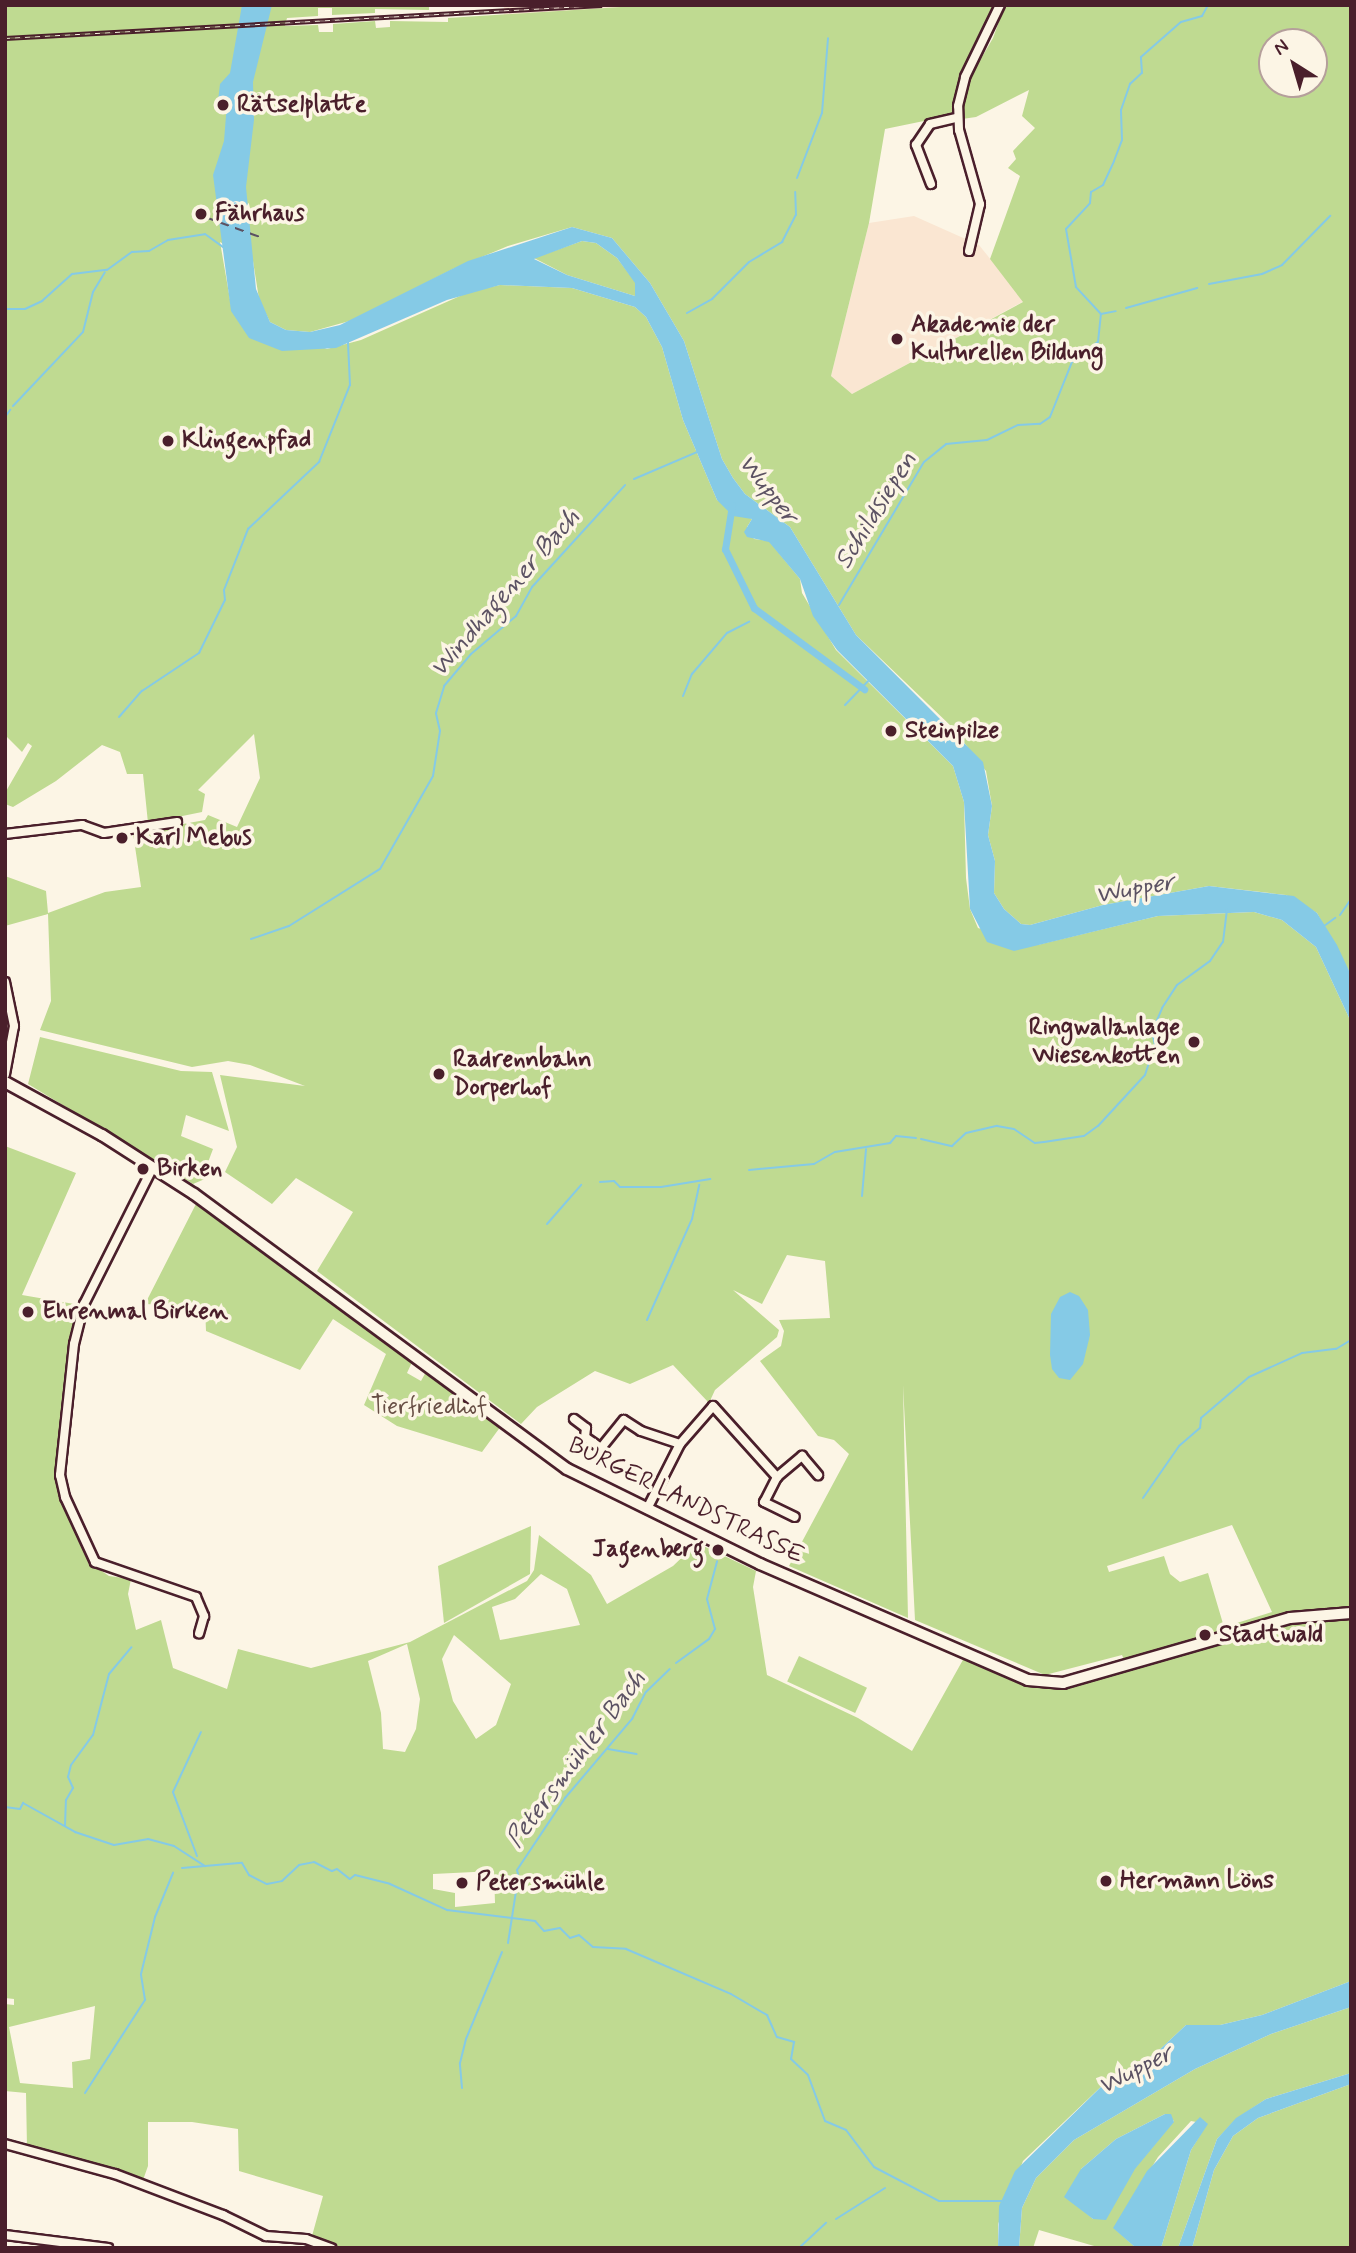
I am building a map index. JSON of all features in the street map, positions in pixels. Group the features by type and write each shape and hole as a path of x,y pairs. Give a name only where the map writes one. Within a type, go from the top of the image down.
{"main road":[{"name":"BURGER LANDSTRASSE","path":"5,1082 153,1167 558,1463 647,1509 837,1598 1044,1684 1068,1682 1290,1618 1351,1613"}],"street":[{"path":"970,251 980,204 957,118 965,77 1000,5"},
{"path":"930,184 916,145 930,124 957,118"},
{"path":"5,834 36,834 82,825 104,833 177,822"},
{"path":"5,982 14,1026 5,1074"},
{"path":"5,1019 14,1026"},
{"path":"153,1167 84,1304 74,1344 60,1475 86,1548 102,1567 196,1597 204,1616 199,1633"},
{"path":"647,1509 680,1444 716,1407 777,1477"},
{"path":"573,1419 586,1429 585,1437 601,1448 624,1420 641,1431 680,1444"},
{"path":"795,1517 764,1502 777,1477 802,1456 818,1475"},
{"path":"5,2144 115,2175 223,2215 261,2235 306,2239 331,2248"},
{"path":"5,2235 108,2248"}],"shaded area":[{"path":"652,5 488,18 504,15 504,6"},
{"name":"Akademie der Kulturellen Bildung","path":"914,216 979,245 1024,301 852,394 831,376 869,223"}],"green space":[{"path":"5,5 429,5 429,10 375,9 375,13 332,15 332,8 318,8 318,16 287,18 285,26 318,25 319,32 333,32 333,24 375,21 376,28 390,27 390,21 448,22 448,18 652,5 995,5 962,75 953,115 885,129 869,223 831,376 852,394 1023,302 990,259 1020,176 1008,168 1016,159 1013,151 1035,128 1022,116 1029,90 976,117 962,119 967,83 993,38 1005,5 1351,5 1351,975 1317,913 1286,895 1209,886 1103,905 1030,925 1021,924 1004,909 994,893 995,861 988,835 992,806 986,771 952,727 856,635 790,527 745,494 733,478 722,459 684,341 650,283 612,238 572,227 508,246 453,269 353,320 310,332 286,330 270,322 259,299 253,261 220,242 232,311 327,349 361,340 469,292 500,285 572,288 635,307 646,317 662,347 683,420 717,500 752,519 747,527 754,539 769,541 800,579 802,593 836,650 953,766 964,802 966,878 970,909 978,928 1037,945 1158,916 1254,912 1282,920 1316,947 1351,1022 1351,1981 1262,2015 1220,2025 1186,2025 1155,2054 1107,2081 1023,2161 998,2224 998,2248 336,2248 312,2236 323,2196 239,2171 238,2129 192,2122 148,2122 148,2166 143,2180 27,2148 26,2093 5,2091 5,2004 14,2005 14,1999 5,1998 5,1146 76,1173 22,1295 80,1305 66,1385 58,1492 93,1565 109,1576 131,1579 128,1594 136,1630 161,1620 173,1668 227,1689 238,1649 311,1668 410,1642 527,1581 534,1570 539,1535 591,1575 607,1604 673,1566 697,1543 756,1571 753,1587 767,1675 858,1718 912,1751 964,1658 1043,1687 1064,1687 1128,1669 1122,1655 1045,1675 915,1620 903,1385 908,1618 789,1566 849,1454 834,1440 818,1436 760,1361 781,1346 784,1331 779,1320 830,1318 825,1261 787,1255 762,1304 733,1290 779,1330 777,1337 715,1390 709,1403 673,1365 630,1384 595,1371 537,1407 521,1424 317,1271 353,1212 296,1178 272,1204 225,1172 237,1147 220,1075 305,1086 250,1065 228,1061 192,1067 40,1030 51,1001 48,914 5,926 5,876 46,891 48,913 105,892 141,887 133,833 205,820 208,815 237,827 260,778 254,734 198,790 205,794 202,812 148,823 143,774 127,774 120,752 102,745 56,781 13,807 5,804 5,793 32,746 28,743 22,752 5,735","holes":["1232,1525 1272,1612 1224,1627 1208,1573 1180,1582 1170,1574 1164,1556 1109,1572 1107,1566","541,1574 567,1589 580,1625 500,1640 492,1607 515,1599","454,1635 511,1684 496,1725 476,1739 453,1701 442,1659","407,1644 420,1699 416,1729 405,1752 383,1749 381,1713 368,1661","494,1871 495,1903 455,1907 455,1893 433,1889 433,1874","95,2006 90,2059 72,2062 73,2088 20,2083 9,2027"]},
{"path":"582,241 596,243 617,258 636,283 635,296 567,275 534,258"},
{"path":"40,1037 181,1071 212,1072 229,1131 186,1115 181,1136 213,1149 207,1165 219,1173 193,1184 28,1084"},
{"name":"Tierfriedhof","path":"197,1202 413,1360 407,1373 421,1381 427,1370 501,1426 482,1452 397,1426 364,1405 386,1354 333,1319 300,1370 206,1331 205,1307 145,1304"},
{"path":"531,1526 530,1574 444,1623 438,1566"},
{"path":"799,1656 867,1688 855,1713 787,1681"},
{"path":"1351,2007 1351,2073 1266,2099 1236,2119 1217,2139 1178,2248 1161,2248 1191,2150 1207,2124 1191,2121 1158,2157 1114,2228 1136,2248 1101,2248 1039,2230 1033,2248 1019,2248 1022,2208 1036,2178 1074,2140 1195,2069 1271,2034","holes":["1165,2114 1174,2121 1093,2219 1082,2209 1081,2169 1116,2139"]},
{"path":"1351,2084 1351,2248 1192,2248 1214,2170 1233,2136 1258,2118"}],"water":[{"path":"242,5 272,5 253,82 254,120 246,187 256,289 270,322 286,330 310,332 340,325 468,261 572,227 612,238 650,283 684,341 722,459 733,478 745,494 790,527 856,635 983,762 992,806 988,835 995,861 994,893 1004,909 1021,924 1030,925 1103,905 1209,886 1294,896 1317,913 1337,945 1351,975 1351,1022 1316,947 1282,920 1254,912 1158,916 1014,951 987,942 970,909 964,802 953,766 837,650 813,616 800,579 769,542 747,537 744,532 752,519 733,516 717,500 683,420 662,347 646,317 635,307 572,288 500,285 447,300 336,348 282,351 249,338 231,311 213,175 224,141 227,103 218,101 220,84 230,73","holes":["582,241 596,243 617,258 635,283 635,296 567,275 534,259"]},
{"path":"1070,1292 1079,1296 1088,1310 1090,1335 1083,1364 1070,1380 1059,1378 1052,1369 1050,1355 1051,1314 1060,1297"},
{"name":"Wupper","path":"1351,1981 1351,2007 1271,2034 1195,2069 1074,2140 1036,2178 1022,2208 1019,2248 998,2248 999,2206 1015,2171 1107,2081 1155,2054 1186,2025 1220,2025 1262,2015"},
{"path":"1351,2073 1351,2084 1258,2118 1233,2136 1214,2170 1192,2248 1178,2248 1217,2139 1236,2118 1266,2099"},
{"path":"1165,2114 1171,2114 1174,2122 1135,2169 1106,2220 1093,2219 1064,2197 1081,2169 1116,2139"},
{"path":"1200,2117 1208,2124 1191,2150 1161,2248 1136,2248 1113,2228 1147,2171"}],"waterway":[{"name":"Schildsiepen","path":"839,605 924,462 946,444 987,440 1018,425 1040,424 1050,417 1072,362 1098,342 1101,314 1076,287 1066,229 1090,203 1091,192 1103,185 1114,161 1122,140 1121,110 1130,84 1142,73 1141,57 1181,22 1202,16 1208,5"},
{"path":"797,178 822,113 828,38"},
{"path":"687,313 712,299 749,262 782,242 796,215 795,192"},
{"path":"1209,284 1262,274 1282,265 1330,216"},
{"path":"5,309 25,309 42,301 72,274 107,270 132,252 149,251 168,240 205,234 223,247"},
{"path":"13,406 83,332 93,292 105,272"},
{"path":"1126,308 1197,288"},
{"path":"1101,314 1116,311"},
{"path":"119,717 142,691 199,653 225,600 224,590 248,529 319,462 350,385 348,342"},
{"path":"5,417 10,410"},
{"name":"Windhagener Bach","path":"634,479 697,452"},
{"name":"Windhagener Bach","path":"251,939 289,926 380,869 433,776 440,731 436,713 444,686 471,654 516,616 532,587 625,485"},
{"path":"732,505 725,549 754,608 864,689"},
{"path":"683,696 692,674 727,633 749,622"},
{"path":"845,705 868,681"},
{"path":"1340,915 1351,899"},
{"path":"921,1139 952,1146 966,1133 997,1126 1014,1129 1035,1143 1084,1136 1098,1126 1145,1075 1155,1045 1152,1032 1162,1008 1177,985 1210,961 1223,942 1227,909"},
{"path":"1324,926 1335,918"},
{"path":"749,1170 814,1164 835,1152 890,1143 896,1136 916,1138"},
{"path":"862,1196 866,1149"},
{"path":"600,1182 614,1181 620,1187 661,1187 710,1179"},
{"path":"547,1224 581,1185"},
{"path":"647,1320 692,1219 699,1185"},
{"path":"1143,1498 1179,1446 1200,1428 1201,1418 1249,1377 1302,1353 1336,1349 1351,1340"},
{"name":"Petersmühler Bach","path":"676,1663 709,1639 715,1629 707,1599 717,1561"},
{"path":"65,1826 66,1800 73,1788 68,1777 71,1765 93,1735 109,1674 132,1647"},
{"name":"Petersmühler Bach","path":"518,1874 517,1870 565,1798 632,1719 646,1692 670,1669"},
{"path":"197,1856 173,1792 201,1732"},
{"path":"608,1749 637,1754"},
{"path":"5,1807 20,1809 23,1803 75,1832 114,1845 148,1839 174,1846 205,1866 242,1863 249,1875 267,1884 282,1881 299,1865 314,1862 332,1871 337,1869 350,1879 355,1875 390,1884 447,1910 535,1921 544,1931 560,1928 570,1938 579,1935 593,1947 626,1949 731,1994 767,2015 777,2037 794,2042 791,2059 808,2075 825,2121 846,2130 874,2167 939,2201 1003,2201"},
{"path":"182,1868 205,1866"},
{"path":"85,2093 145,2000 141,1974 155,1917 173,1873"},
{"name":"Petersmühler Bach","path":"508,1943 517,1885"},
{"path":"462,2088 460,2063 466,2039 502,1952"},
{"path":"836,2219 885,2188"},
{"path":"799,2248 826,2223"}],"ferry route":[{"path":"205,217 260,237"}],"railway":[{"path":"5,38 602,5"}],"place":[{"name":"Rätselplatte","path":"223,105"},
{"name":"Fährhaus","path":"201,214"},
{"name":"Akademie der Kulturellen Bildung","path":"897,339"},
{"name":"Klingenpfad","path":"168,441"},
{"name":"Steinpilze","path":"891,731"},
{"name":"Karl Mebus","path":"122,838"},
{"name":"Ringwallanlage Wiesenkotten","path":"1194,1042"},
{"name":"Radrennbahn Dorperhof","path":"439,1074"},
{"name":"Birken","path":"143,1169"},
{"name":"Ehrenmal Birken","path":"28,1312"},
{"name":"Jagenberg","path":"718,1550"},
{"name":"Stadtwald","path":"1205,1635"},
{"name":"Hermann Löns","path":"1106,1881"},
{"name":"Petersmühle","path":"462,1883"}]}
